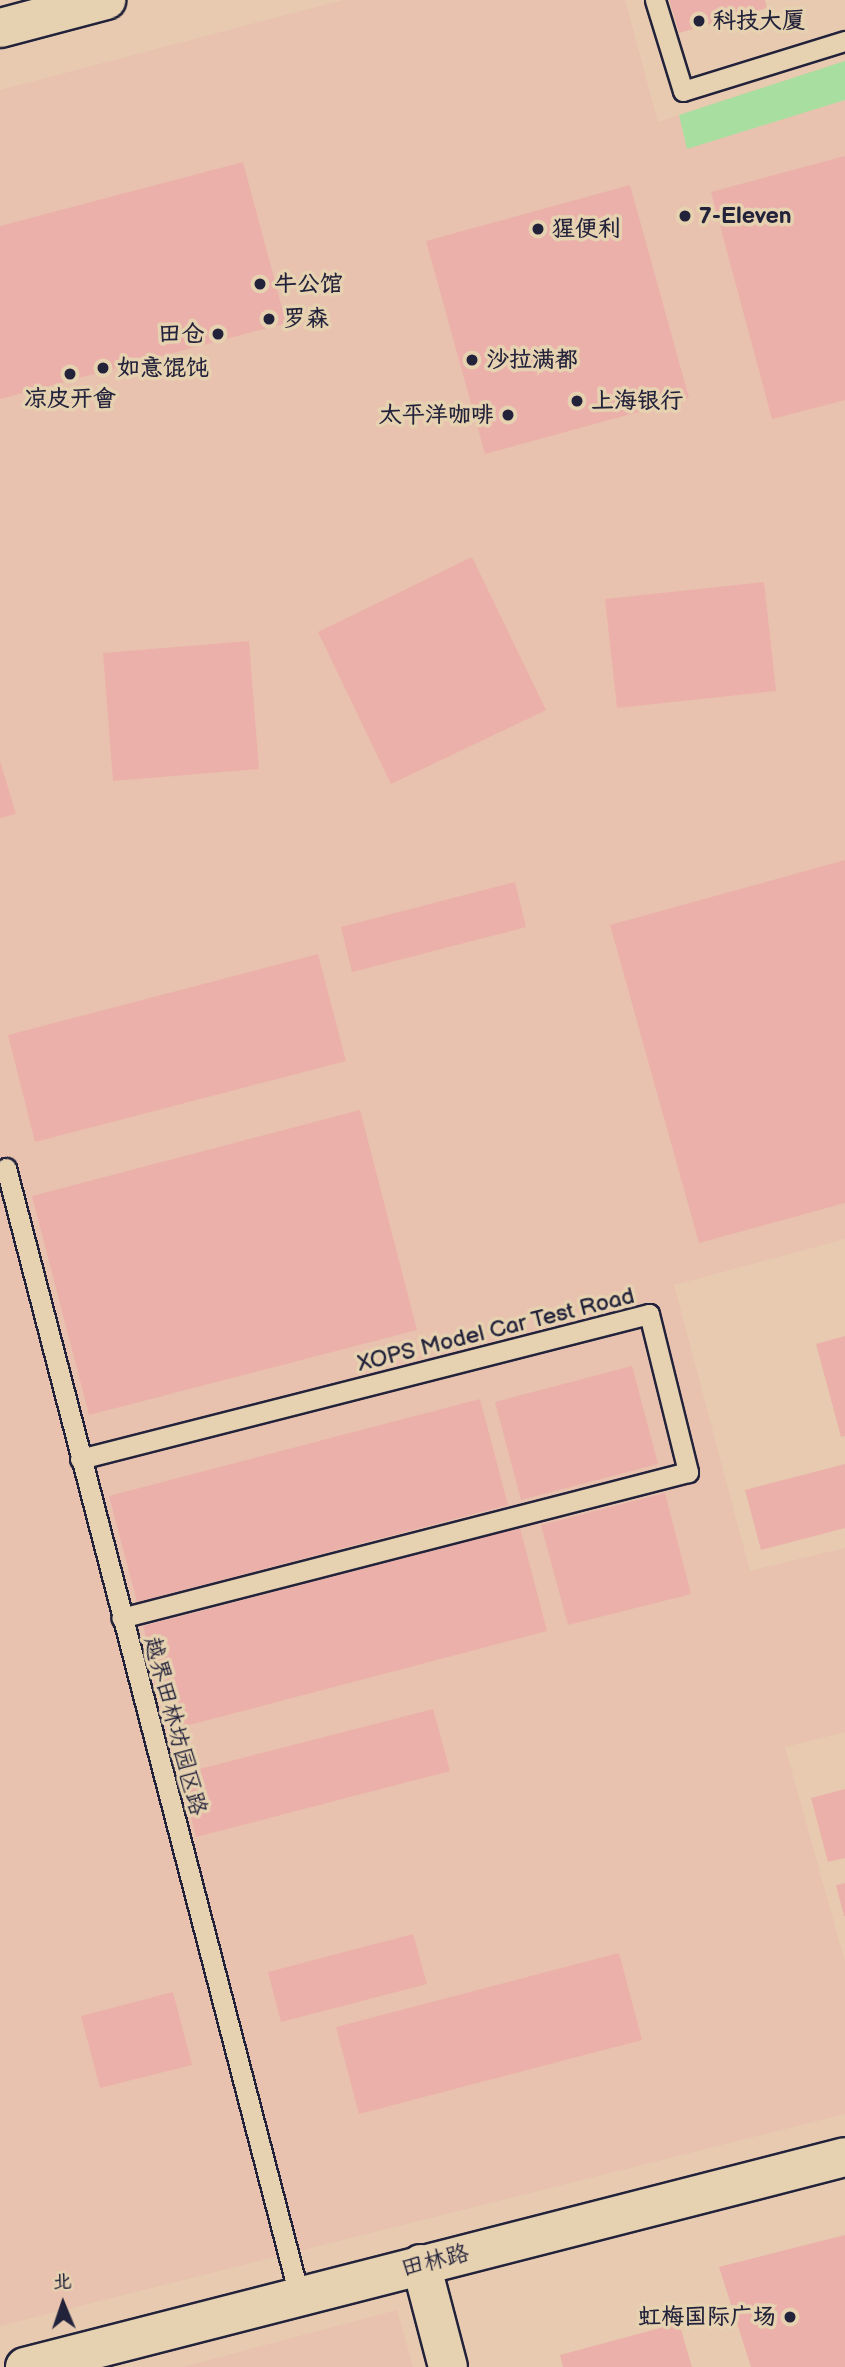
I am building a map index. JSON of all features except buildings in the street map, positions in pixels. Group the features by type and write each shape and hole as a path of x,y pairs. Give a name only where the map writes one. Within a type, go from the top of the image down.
{"street":[{"path":"0,28 106,0"},
{"name":"田林路","path":"25,2367 845,2157"},
{"path":"421,2264 447,2367"}],"lane":[{"path":"655,0 683,91 845,41"},
{"name":"越界田林坊园区路","path":"5,1168 299,2295"},
{"name":"XOPS Model Car Test Road","path":"80,1459 649,1314 688,1472 121,1618"}],"shaded area":[{"path":"343,0 625,0 658,122 845,61 845,1239 674,1285 750,1571 845,1548 845,1732 785,1747 845,1962 845,2114 0,2326 0,90"},
{"path":"397,2310 413,2367 183,2367"}],"green space":[{"path":"845,61 845,100 687,149 679,115"}],"place":[{"name":"科技大厦","path":"699,21"},
{"name":"7-Eleven","path":"685,216"},
{"name":"猩便利","path":"538,229"},
{"name":"牛公馆","path":"260,284"},
{"name":"罗森","path":"269,319"},
{"name":"田仓","path":"218,334"},
{"name":"沙拉满都","path":"472,360"},
{"name":"如意馄饨","path":"103,368"},
{"name":"凉皮开會","path":"70,374"},
{"name":"上海银行","path":"577,401"},
{"name":"太平洋咖啡","path":"508,415"},
{"name":"虹梅国际广场","path":"790,2317"}]}
